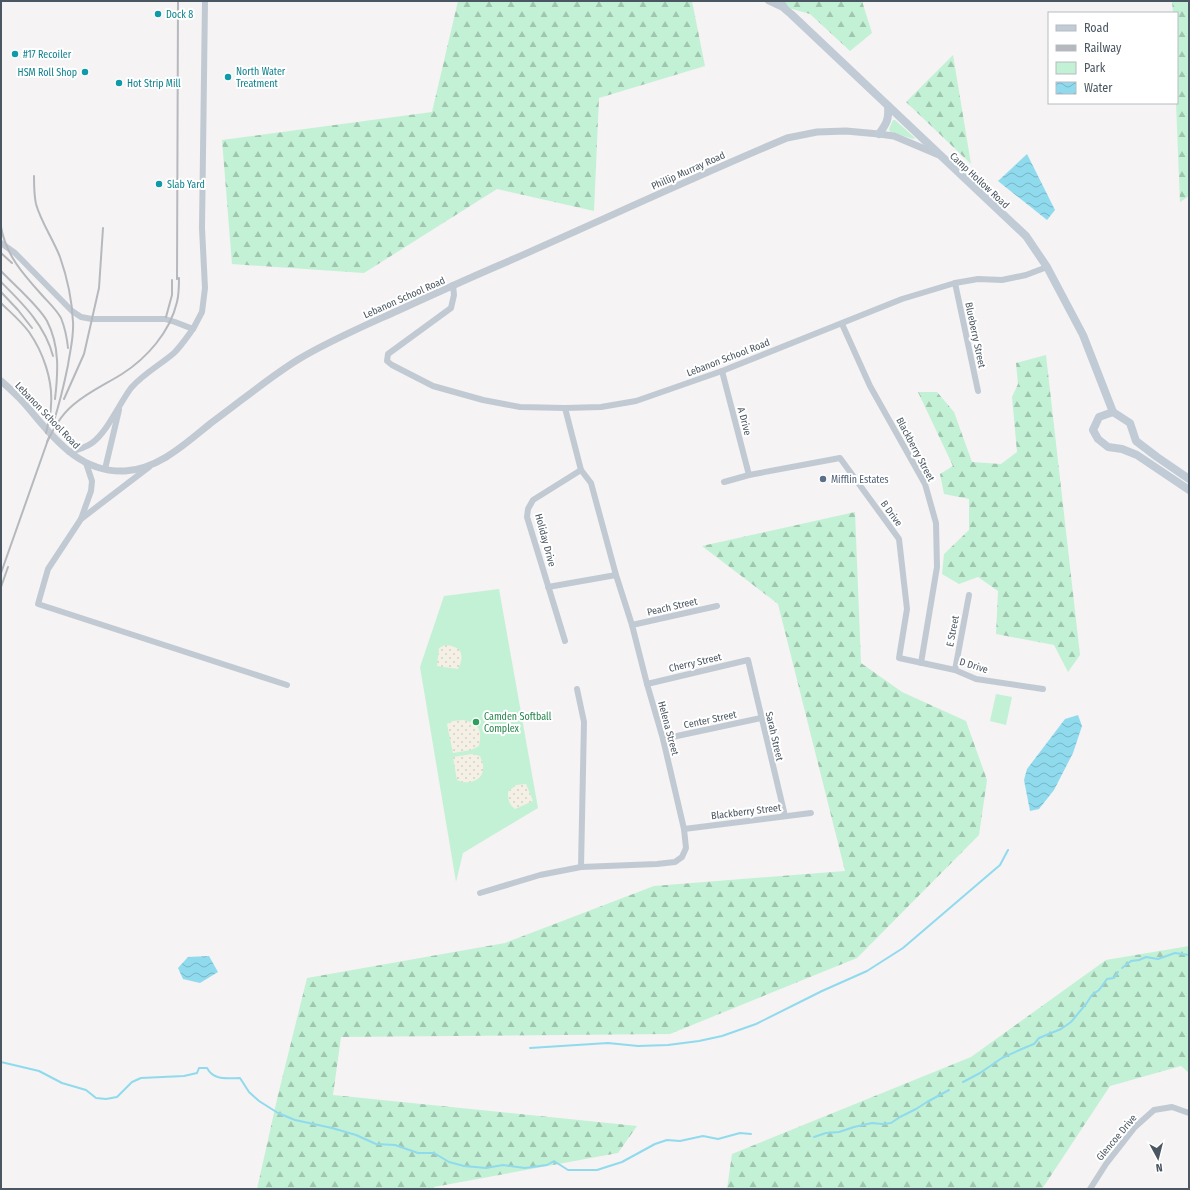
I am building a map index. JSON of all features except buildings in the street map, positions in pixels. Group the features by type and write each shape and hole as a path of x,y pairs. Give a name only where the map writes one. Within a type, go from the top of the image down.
{"main road":[{"name":"Camp Hollow Road","path":"780,1 785,9 1026,236 1047,267 1083,335 1113,412"},
{"path":"879,134 887,124 888,106"},
{"path":"1189,479 1136,441 1130,423 1113,412 1099,417 1093,430 1098,439 1108,447 1122,449 1137,455 1189,490"}],"street":[{"path":"69,452 82,449 92,444 100,436 120,404 137,382 183,343 193,329 202,312 205,288 202,228 205,1"},
{"path":"768,1 785,9"},
{"name":"Phillip Murray Road","path":"452,285 787,138 816,132 846,131 879,134 894,136 940,156"},
{"path":"1,244 15,253 72,311 81,316 92,319 165,319 193,329"},
{"name":"Lebanon School Road","path":"1,381 21,400 69,452 86,463 105,469 123,471 152,465 174,452 298,360 350,332 452,285 454,295 451,308 388,354 387,361 433,386 483,400 520,407 601,407 636,401 722,372 902,299 955,283 978,279 1002,280 1026,275 1047,267"},
{"name":"Blueberry Street","path":"955,283 978,391"},
{"name":"Blackberry Street","path":"842,324 870,386 925,484 936,523 937,568 921,663"},
{"name":"A Drive","path":"722,372 749,475"},
{"path":"105,469 120,404"},
{"name":"Helena Street","path":"480,893 540,875 581,867 675,862 682,857 686,848 684,828 663,740 632,625 616,575 591,483 581,470 565,408"},
{"name":"B Drive","path":"724,482 749,475 840,458 899,539 907,609 899,658"},
{"path":"86,463 92,481 91,491 81,519 48,569 38,604 287,685"},
{"path":"81,519 152,465"},
{"name":"Holiday Drive","path":"565,641 527,516 532,500 581,470"},
{"path":"548,587 616,575"},
{"name":"E Street","path":"954,670 969,595"},
{"name":"Peach Street","path":"632,625 717,606"},
{"name":"D Drive","path":"899,658 954,670 976,679 1043,689"},
{"name":"Cherry Street","path":"647,684 748,660"},
{"name":"Sarah Street","path":"748,660 785,816"},
{"path":"577,689 584,722 581,867"},
{"name":"Center Street","path":"663,740 761,718"},
{"name":"Blackberry Street","path":"684,828 811,813"},
{"name":"Glencoe Drive","path":"1090,1189 1106,1164 1135,1126 1154,1110 1172,1107 1189,1113"}],"green space":[{"path":"458,1 692,1 705,66 599,98 594,211 497,189 364,273 232,264 222,140 432,112"},
{"path":"764,1 862,1 872,33 850,51 810,14"},
{"path":"1172,1 1189,1 1189,196 1180,202 1176,104 1178,104 1178,12 1173,12"},
{"path":"953,55 971,164 906,102"},
{"path":"893,120 895,120 915,138 914,139 890,132 889,129"},
{"path":"1046,355 1080,655 1068,672 1054,645 996,634 998,591 978,577 959,584 942,574 944,554 969,530 969,499 944,494 940,474 953,466 918,392 937,392 954,412 972,462 1001,464 1017,452 1012,397 1018,384 1016,363"},
{"path":"855,512 861,663 902,692 966,721 987,780 979,835 857,958 670,1034 341,1037 333,1095 637,1126 618,1153 434,1187 434,1189 257,1189 278,1095 307,978 505,943 654,886 845,871 778,604 702,546"},
{"name":"Camden Softball Complex","path":"499,589 538,808 463,853 456,882 420,667 444,596"},
{"path":"996,694 1012,697 1006,725 990,721"},
{"path":"1189,946 1189,1073 1181,1066 1110,1086 1042,1189 727,1189 732,1154 971,1057 1106,960"}],"sand":[{"path":"445,645 455,647 460,652 461,659 458,669 437,666 439,648"},
{"path":"463,720 478,728 480,732 479,746 471,750 453,753 447,724 453,721"},
{"path":"472,754 480,756 483,771 479,778 471,782 461,782 457,780 453,757"},
{"path":"526,784 533,801 515,809 509,802 508,792 516,785"}],"water":[{"path":"1027,154 1055,210 1047,220 998,181"},
{"path":"1078,715 1082,726 1073,753 1054,790 1039,809 1030,811 1024,780 1027,769 1065,719"},
{"path":"209,956 218,972 200,983 183,979 178,968 188,957"}],"waterway":[{"path":"530,1048 608,1043 638,1046 668,1045 722,1036 756,1024 822,991 867,971 903,948 1000,865 1008,850"},
{"path":"1122,968 1131,961 1146,957 1158,959 1175,953 1189,955"},
{"path":"963,1082 980,1073 1002,1058 1034,1044 1039,1038 1061,1029 1071,1022 1092,995 1099,990 1107,979 1114,978 1118,972"},
{"path":"1,1062 39,1071 62,1083 86,1090 96,1098 106,1099 117,1097 132,1082 141,1078 184,1076 197,1073 199,1068 207,1068 217,1077 240,1078 249,1092 259,1101 278,1113 295,1120 356,1135 376,1144 395,1145 418,1153 434,1153 449,1162 464,1166 486,1168 503,1165 525,1168 547,1165 554,1161 568,1170 597,1170 622,1162 655,1144 667,1140 680,1141 703,1136 718,1139 740,1133 751,1134"},
{"path":"814,1137 872,1123 891,1123 949,1090"}],"railway":[{"path":"47,442 61,417 73,405 91,392 131,368 149,352 163,334 174,313 179,293 179,278 177,279 178,1"},
{"path":"34,176 34,194 36,204 60,257 65,272 72,305 72,344 53,424"},
{"path":"1,227 3,237 16,264 61,318 66,333 68,348"},
{"path":"64,399 84,354 99,288 103,228"},
{"path":"1,253 12,263"},
{"path":"1,271 38,308 51,330 57,360 55,399"},
{"path":"166,317 172,295 172,280"},
{"path":"1,282 25,307 39,325 45,334 53,356"},
{"path":"1,292 32,328"},
{"path":"1,303 29,332 43,357 49,376 51,396 46,433"},
{"path":"1,573 49,437"},
{"path":"1,587 8,567"}],"place":[{"name":"Dock 8","path":"158,14"},
{"name":"#17 Recoiler","path":"15,54"},
{"name":"HSM Roll Shop","path":"85,72"},
{"name":"North Water Treatment","path":"228,77"},
{"name":"Hot Strip Mill","path":"119,83"},
{"name":"Slab Yard","path":"159,184"},
{"name":"Mifflin Estates","path":"823,479"},
{"name":"Camden Softball Complex","path":"476,722"}]}
